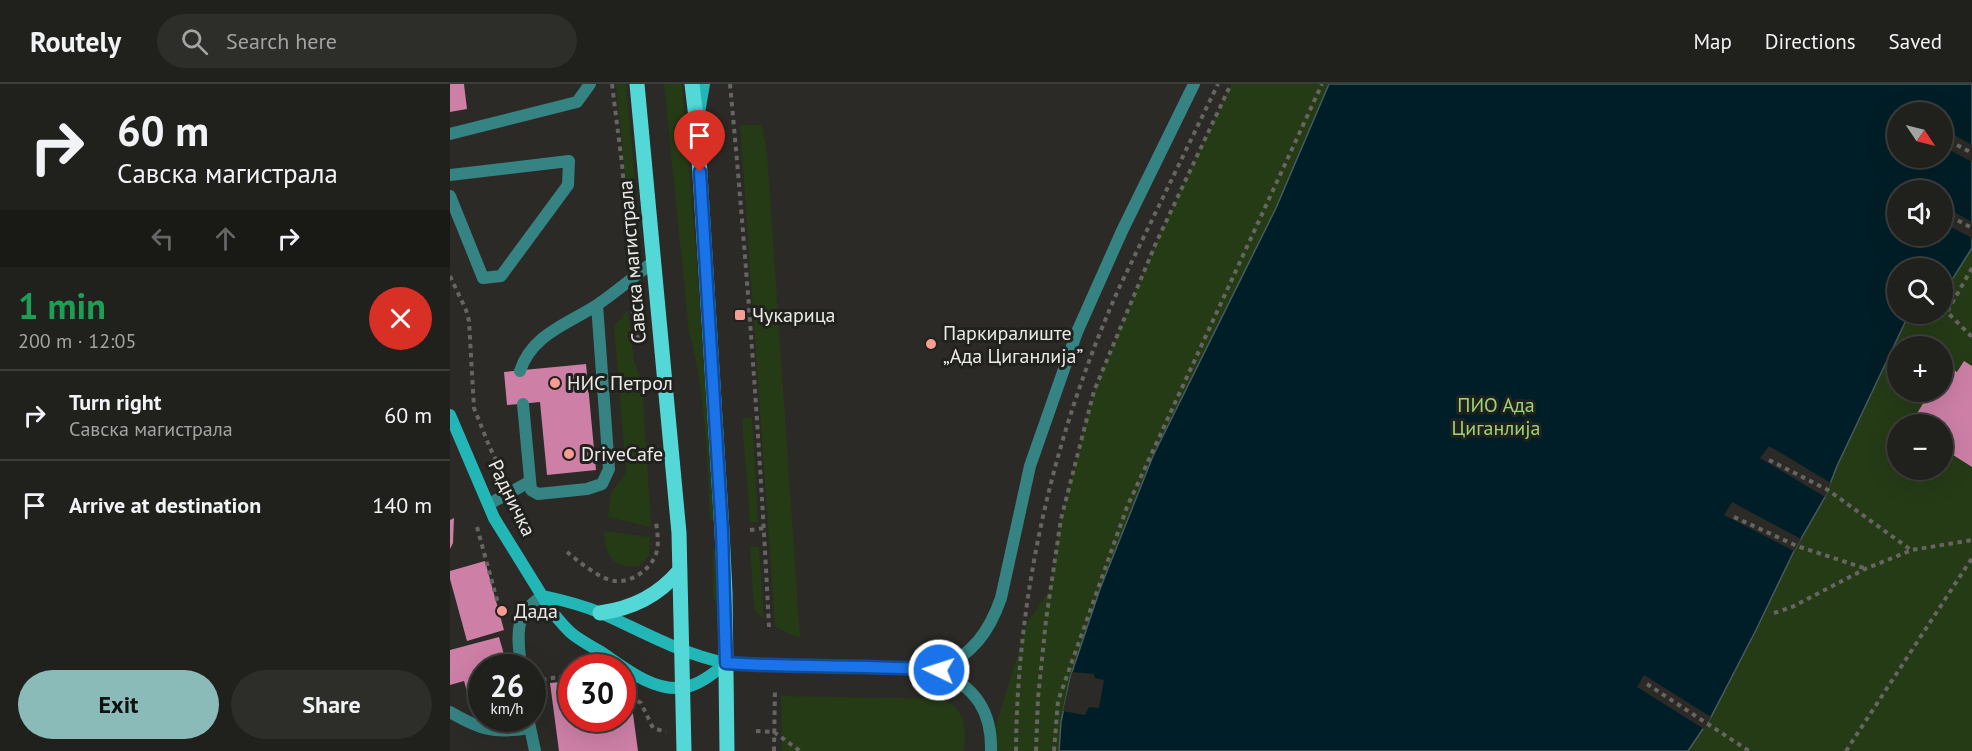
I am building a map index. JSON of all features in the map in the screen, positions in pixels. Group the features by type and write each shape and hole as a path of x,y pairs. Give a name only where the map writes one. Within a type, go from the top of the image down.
{"main road":[{"name":"Савска магистрала","path":"637,84 679,533 683,688"},
{"path":"692,84 697,126 722,542 727,751"},
{"path":"600,613 634,606 649,598 661,590 680,570"},
{"path":"683,688 684,751"}],"street":[{"path":"450,134 577,102 590,84"},
{"path":"697,126 704,84"},
{"path":"939,670 964,656 977,643 996,613 1030,466 1073,342 1117,242 1194,84"},
{"path":"450,175 569,161 568,185 501,276 483,278 450,196"},
{"path":"520,371 527,356 548,332 597,305 653,262"},
{"path":"523,404 531,490 538,494 596,488 602,484 609,469 597,305"},
{"name":"Радничка","path":"450,415 494,518 557,619 576,636 638,676 660,686 683,688"},
{"path":"450,443 458,433"},
{"path":"489,504 529,482"},
{"path":"519,654 517,633 520,620 528,608 543,596 600,613 704,659 775,667 867,666 939,670 970,689 977,698 989,721 992,737 991,751"},
{"path":"683,688 704,679 726,663"},
{"path":"450,712 468,723"},
{"path":"531,732 535,751"}],"path":[{"path":"612,84 631,267"},
{"path":"730,84 765,528 770,627"},
{"path":"1016,751 1021,648 1034,562 1043,518 1075,400 1115,296 1218,84"},
{"path":"1036,751 1037,707 1044,642 1061,519 1094,391 1156,243 1231,84"},
{"path":"1054,751 1058,700 1127,507 1322,84"},
{"path":"1957,145 1972,153"},
{"path":"1953,218 1972,228"},
{"path":"1972,268 1947,312 1972,337"},
{"path":"450,276 469,321 474,408 500,468"},
{"path":"633,299 634,330 646,351"},
{"path":"1769,460 1828,490 1912,550"},
{"path":"567,552 586,567 615,581 634,578 650,566 657,551 656,511"},
{"path":"1734,517 1797,546 1865,568"},
{"path":"477,525 504,624"},
{"path":"750,530 765,528"},
{"path":"1774,613 1792,607 1865,568 1912,550 1972,540"},
{"path":"1846,751 1972,558"},
{"path":"1647,684 1749,751"},
{"path":"774,751 776,688"},
{"path":"636,700 641,703 653,728 668,732"},
{"path":"756,731 774,732 800,751"}],"green space":[{"path":"616,84 626,84 640,234 639,251 634,262"},
{"path":"664,84 682,84 715,520 710,520 707,449 699,378 689,332"},
{"name":"ПИО Ада Циганлија","path":"1231,84 1972,84 1972,751 988,751 1028,621 1050,590 1061,519 1094,391 1156,243"},
{"path":"740,125 762,125 767,153 800,638 775,626"},
{"path":"628,310 634,361 642,381 651,527 608,517 611,493 626,473 614,326"},
{"path":"752,417 758,522 750,523 742,418"},
{"path":"604,531 650,537 649,556 639,566 617,563 606,548"},
{"path":"750,546 759,547 764,620 754,608"},
{"path":"713,549 717,549 717,603 713,599"},
{"path":"781,696 944,699 952,704 961,715 964,727 964,751 782,751"}],"water":[{"name":"ПИО Ада Циганлија","path":"1329,84 1972,84 1972,248 1953,278 1953,258 1887,258 1887,324 1904,324 1899,336 1887,336 1887,360 1837,466 1825,497 1794,551 1711,717 1688,751 1059,751 1061,722 1070,678 1100,589 1153,456 1276,208"}],"pier":[{"path":"1953,134 1972,145 1972,162 1953,152"},
{"path":"1953,212 1972,222 1972,238 1953,228"},
{"path":"1769,446 1831,483 1825,497 1760,458"},
{"path":"1732,502 1801,539 1794,551 1724,515"},
{"path":"1072,672 1094,674 1095,678 1104,680 1099,708 1089,707 1085,715 1063,711"},
{"path":"1644,675 1711,717 1704,729 1637,687"}],"building":[{"path":"450,84 464,84 467,109 450,112"},
{"path":"1964,361 1972,366 1972,467 1953,455 1953,414 1917,414 1924,402 1953,402 1953,370 1957,372"},
{"path":"586,364 596,470 547,475 540,402 507,405 504,372"},
{"path":"454,518 453,543 450,549 450,520"},
{"path":"485,561 504,630 467,641 450,579 450,571"},
{"path":"499,637 504,654 468,654 468,695 464,681 450,685 450,650"},
{"path":"558,682 558,732 635,732 638,751 559,751 550,683"}],"place":[{"name":"Чукарица","path":"740,315"},
{"name":"Паркиралиште „Ада Циганлија”","path":"931,344"},
{"name":"НИС Петрол","path":"555,383"},
{"name":"DriveCafe","path":"569,454"},
{"name":"Дада","path":"502,611"}],"route":[{"path":"700,172 722,531 726,663 775,667 867,666 939,670"}]}
